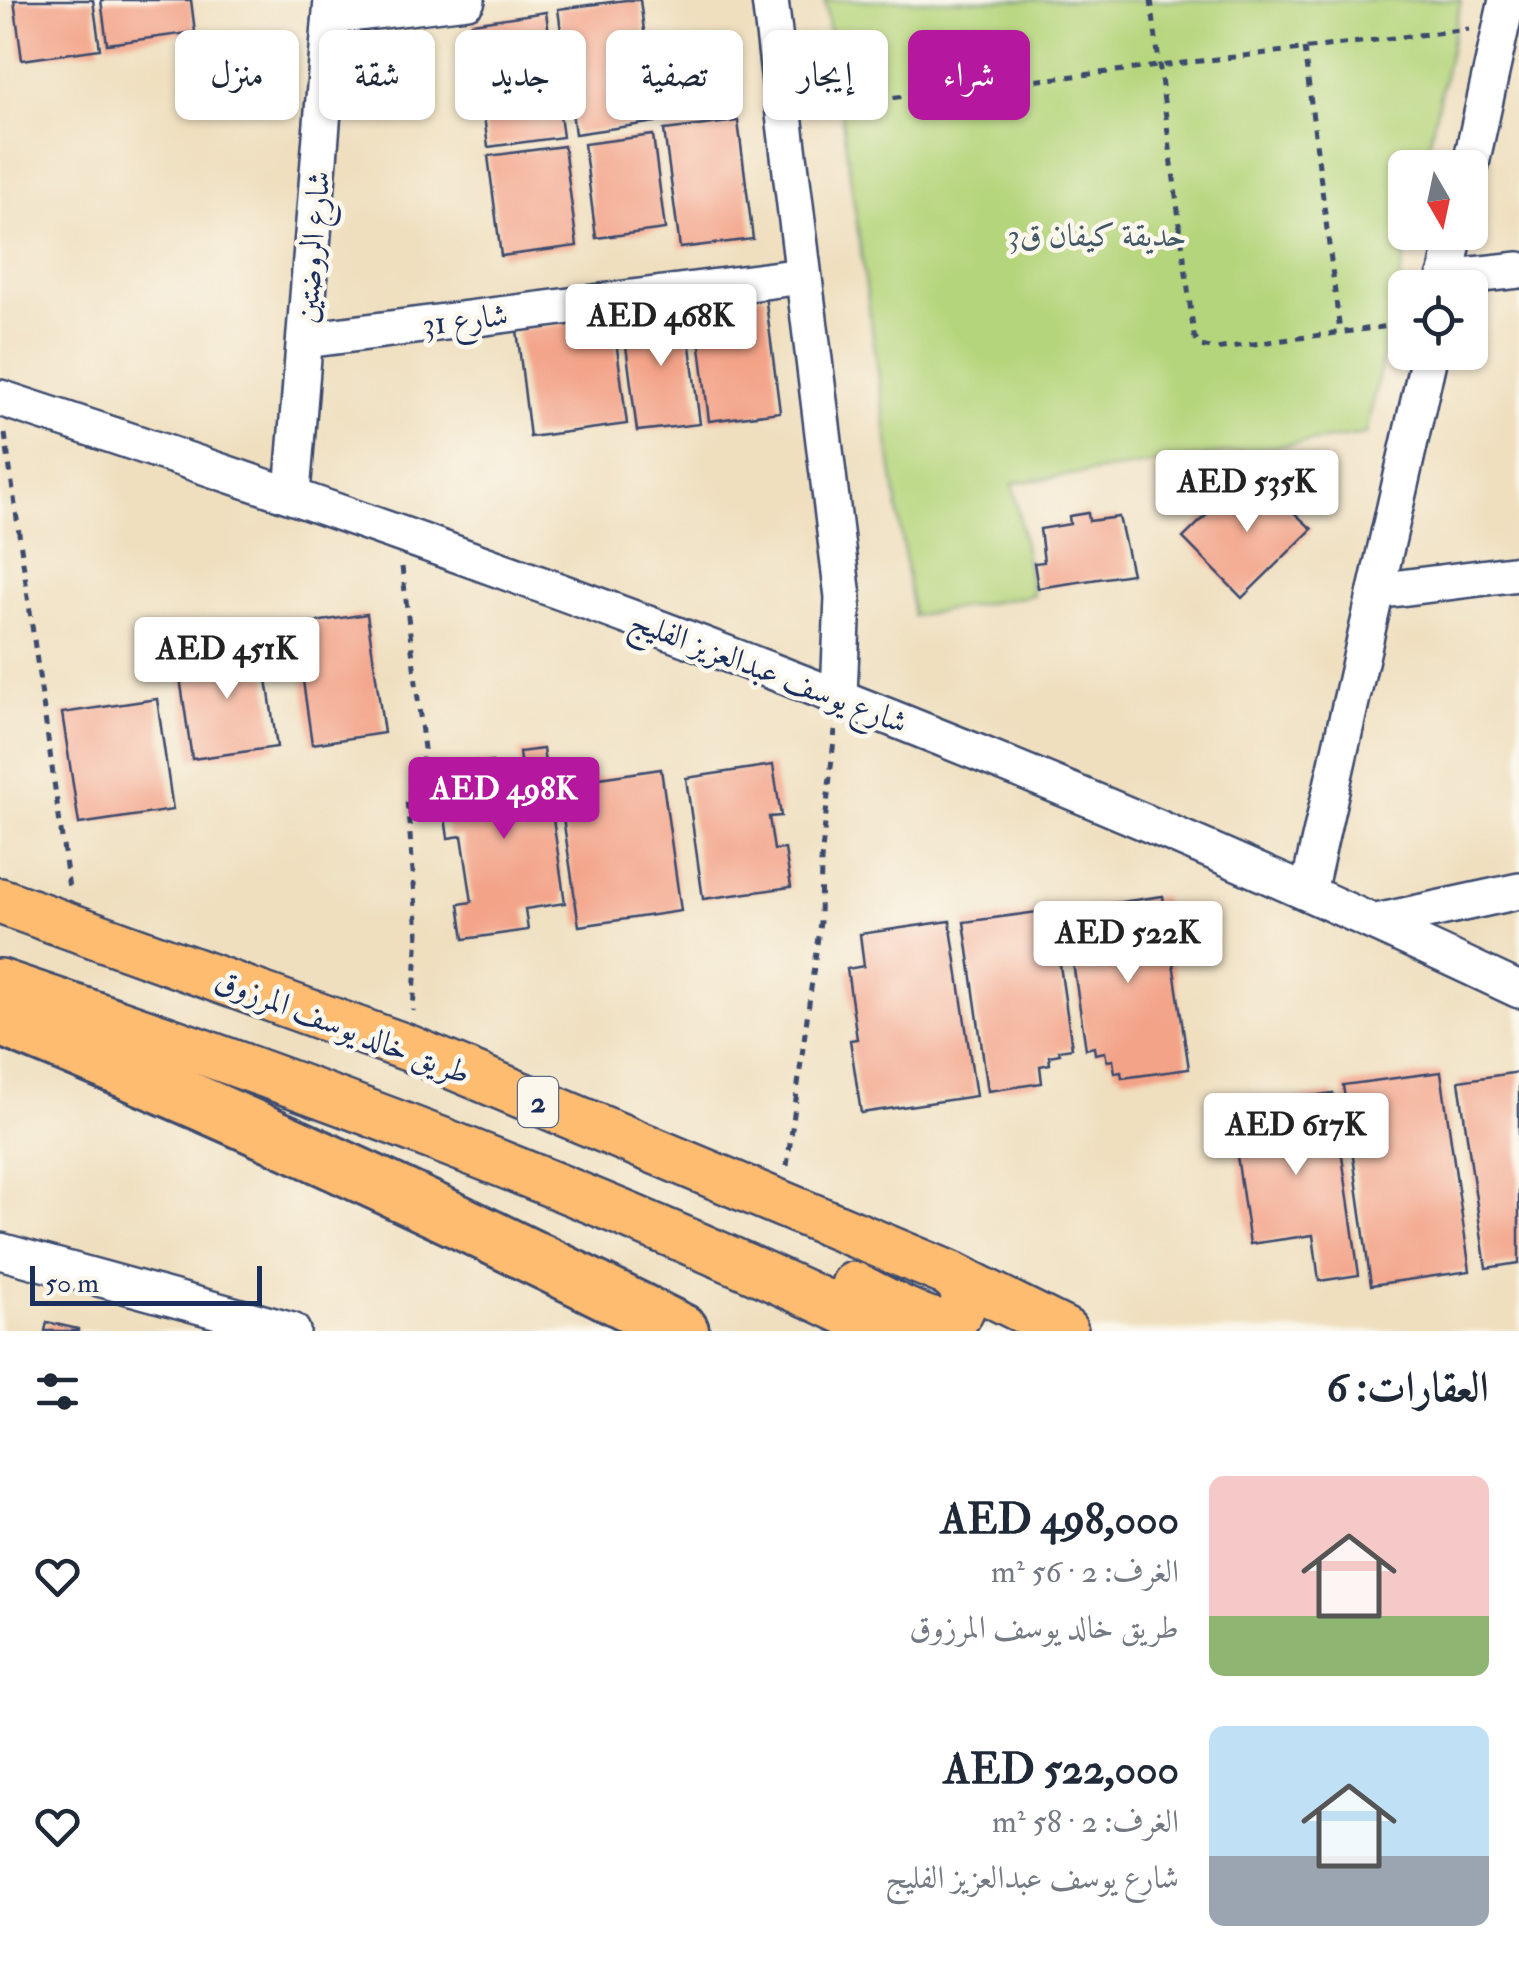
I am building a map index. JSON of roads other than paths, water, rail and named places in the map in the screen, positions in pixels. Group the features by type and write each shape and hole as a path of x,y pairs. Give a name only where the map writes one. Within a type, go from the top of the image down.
{"highway":[{"path":"0,1019 136,1074 554,1266 682,1331"}],"main road":[{"name":"طريق خالد يوسف المرزوق","path":"0,901 411,1048 952,1275 1065,1331"},
{"name":"2","path":"0,982 303,1088 522,1174 758,1270 886,1331"},
{"path":"522,1174 652,1203 747,1236 925,1318 944,1322 957,1316 964,1306 965,1291 952,1275"}],"street":[{"path":"332,8 468,0"},
{"path":"770,0 843,597 839,695"},
{"name":"شارع الروضتين","path":"292,494 332,8"},
{"path":"1474,150 1504,12"},
{"path":"1488,275 1519,270"},
{"name":"شارع 31","path":"304,340 804,276"},
{"path":"1308,892 1426,370"},
{"name":"شارع يوسف عبدالعزيز الفليج","path":"0,398 398,530 839,695 1308,892 1519,990"},
{"path":"1376,591 1519,573"},
{"path":"1376,922 1519,891"},
{"path":"0,1038 136,1074"},
{"path":"0,1251 218,1321 292,1331"}],"park label":[{"name":"حديقة كيفان ق3","path":"1097,235"}]}
